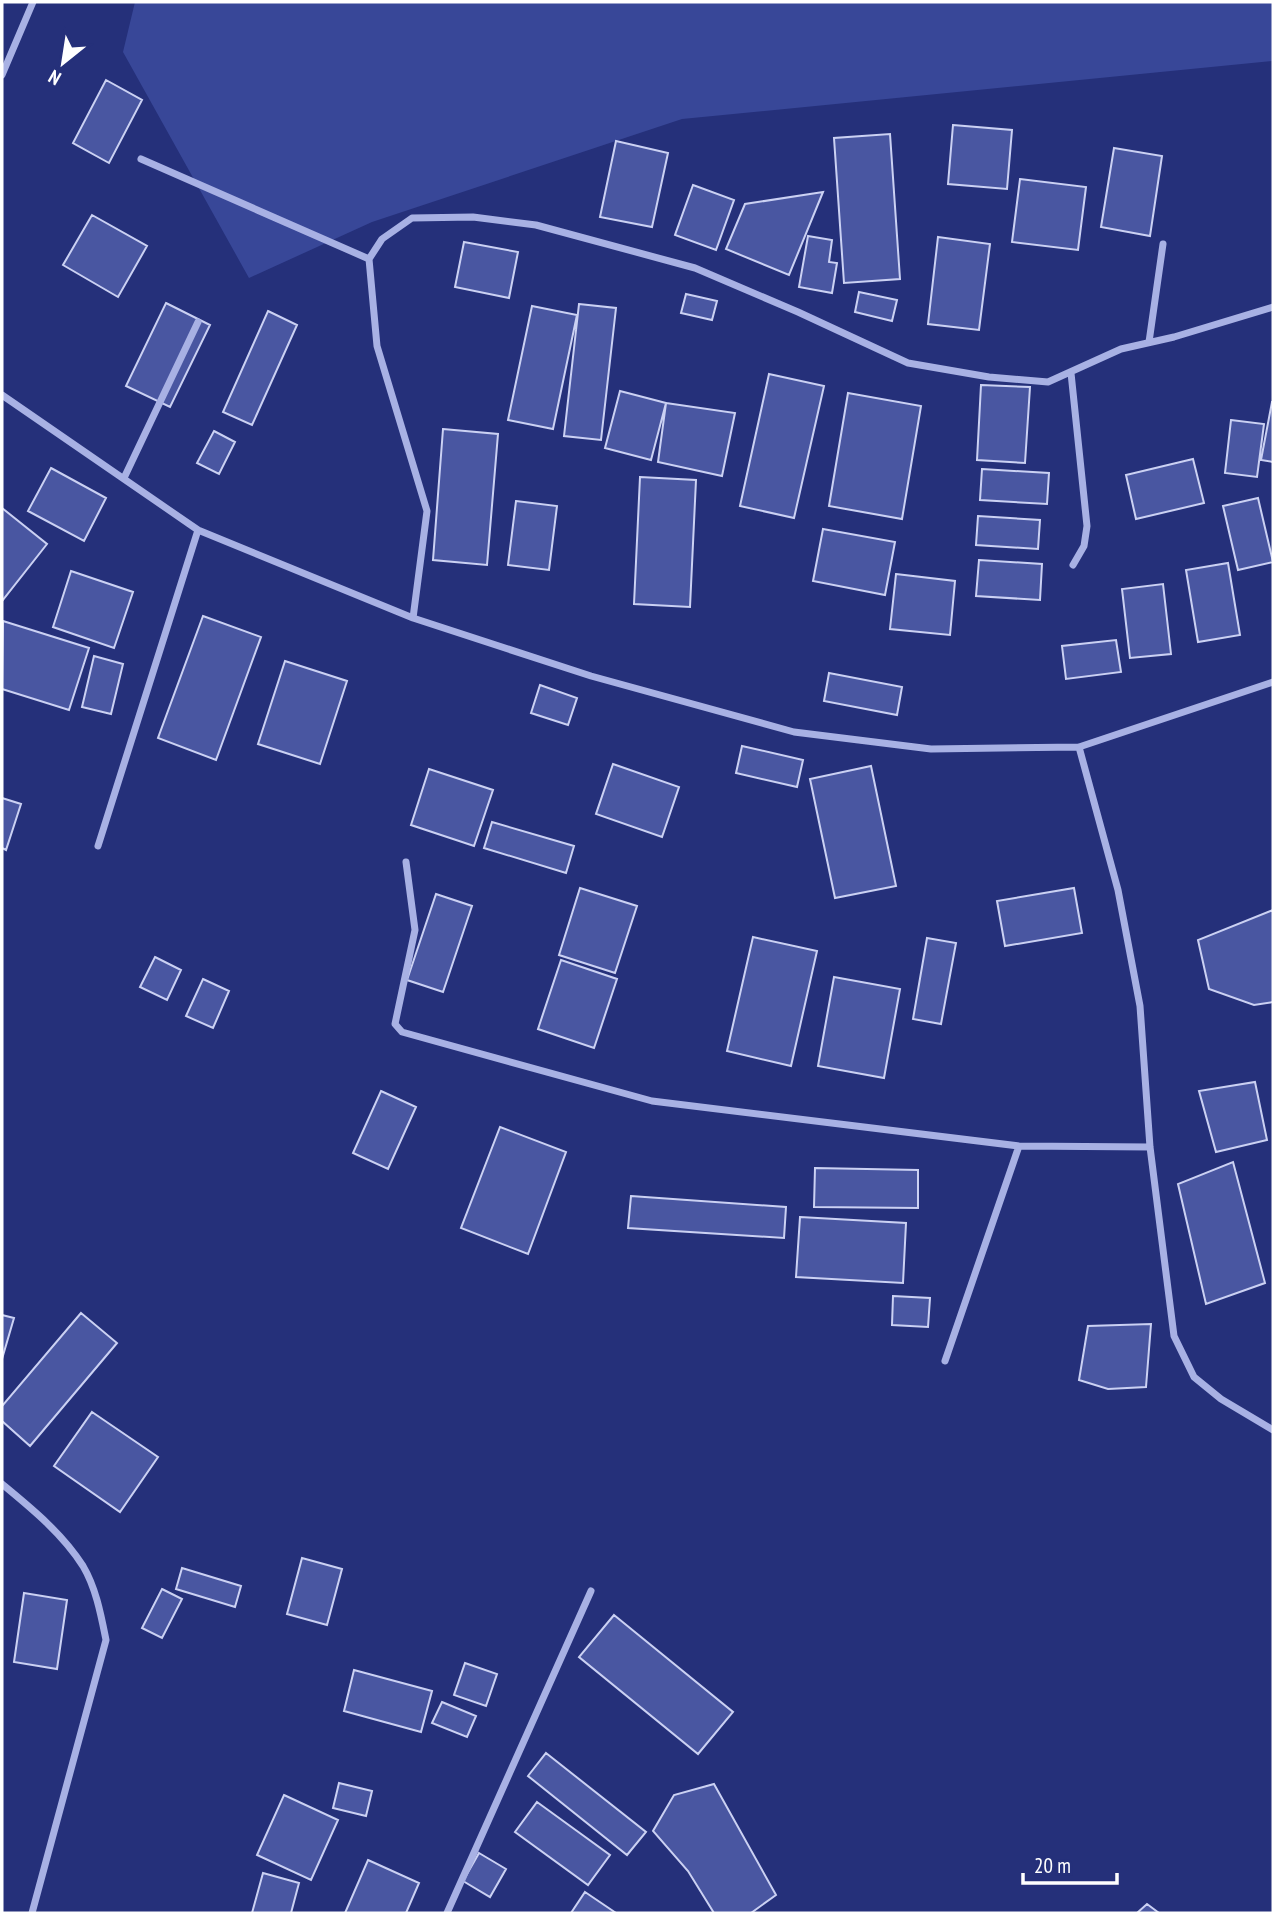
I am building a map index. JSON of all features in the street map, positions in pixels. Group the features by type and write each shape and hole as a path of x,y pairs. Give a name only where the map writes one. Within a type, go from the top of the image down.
{"street":[{"path":"2,75 33,2"},
{"path":"141,159 369,259"},
{"path":"413,618 427,511 377,346 369,259 382,239 412,218 473,216 536,225 695,268 908,363 989,377 1048,382 1121,349 1174,337 1273,307"},
{"path":"1149,342 1163,244"},
{"path":"124,478 198,322"},
{"path":"1072,373 1087,526 1084,546 1073,565"},
{"path":"2,395 198,530 413,618 591,676 794,732 931,748 1079,747 1273,682"},
{"path":"98,846 198,530"},
{"path":"1079,747 1118,890 1140,1006 1150,1147 1174,1336 1194,1377 1221,1399 1273,1430"},
{"path":"406,862 415,930 394,1024 402,1032 652,1101 1019,1146 1150,1147"},
{"path":"945,1360 1019,1146"},
{"path":"2,1484 49,1523 83,1567 100,1606 106,1640 32,1913"},
{"path":"447,1913 591,1591"}],"shaded area":[{"path":"135,2 1273,2 1273,61 682,119 372,222 249,278 123,52"}],"building":[{"path":"106,80 142,100 109,163 73,143"},
{"path":"953,125 1012,130 1007,189 948,184"},
{"path":"890,134 900,279 844,283 834,138"},
{"path":"616,141 668,153 652,227 600,217"},
{"path":"1114,148 1162,156 1150,236 1101,227"},
{"path":"1020,179 1086,187 1078,250 1012,242"},
{"path":"693,185 734,200 716,250 675,235"},
{"path":"823,192 789,275 726,249 745,204"},
{"path":"92,215 147,246 118,297 63,265"},
{"path":"808,236 832,240 829,262 837,263 832,293 799,287"},
{"path":"938,237 990,244 979,330 928,324"},
{"path":"464,242 518,252 509,298 455,287"},
{"path":"859,292 897,300 892,321 855,312"},
{"path":"686,294 717,301 712,320 681,313"},
{"path":"166,303 210,325 170,407 126,386"},
{"path":"579,304 616,308 601,440 564,436"},
{"path":"532,306 577,315 553,429 508,420"},
{"path":"268,311 297,325 252,425 223,412"},
{"path":"769,374 824,386 794,518 740,506"},
{"path":"981,385 1030,387 1025,463 977,460"},
{"path":"620,391 666,403 651,460 605,448"},
{"path":"848,393 921,406 902,519 829,506"},
{"path":"1273,402 1273,462 1261,460"},
{"path":"666,403 735,413 722,476 658,462"},
{"path":"1231,420 1264,424 1257,477 1225,473"},
{"path":"443,429 498,434 487,565 433,560"},
{"path":"214,431 235,442 219,474 197,463"},
{"path":"1193,459 1204,503 1136,519 1126,475"},
{"path":"51,468 106,498 84,541 28,511"},
{"path":"982,469 1049,473 1047,504 980,500"},
{"path":"640,477 696,480 690,607 634,604"},
{"path":"1258,498 1273,562 1238,570 1223,506"},
{"path":"516,501 557,506 549,570 508,565"},
{"path":"2,508 47,544 2,601"},
{"path":"978,516 1040,520 1038,549 976,545"},
{"path":"823,529 895,542 885,595 813,581"},
{"path":"979,560 1042,564 1040,600 976,596"},
{"path":"1228,563 1240,635 1198,642 1186,570"},
{"path":"71,571 133,592 114,648 53,627"},
{"path":"896,574 955,581 950,635 890,629"},
{"path":"1163,584 1171,654 1130,658 1122,589"},
{"path":"203,616 261,637 216,760 158,738"},
{"path":"3,621 89,648 69,710 2,689"},
{"path":"1116,640 1121,672 1066,679 1062,646"},
{"path":"94,656 123,664 111,714 82,707"},
{"path":"285,661 347,681 320,764 258,744"},
{"path":"829,673 902,687 897,715 824,701"},
{"path":"540,685 577,698 568,725 531,713"},
{"path":"742,746 803,760 797,787 736,773"},
{"path":"613,764 679,787 662,837 596,814"},
{"path":"871,766 896,886 835,898 810,779"},
{"path":"429,769 493,790 474,846 411,825"},
{"path":"2,798 21,804 6,850 2,848"},
{"path":"492,822 574,846 566,873 484,848"},
{"path":"580,888 637,906 615,973 559,955"},
{"path":"1074,888 1082,933 1005,946 997,901"},
{"path":"436,894 472,906 443,992 407,980"},
{"path":"1273,910 1273,1002 1254,1005 1209,989 1198,940"},
{"path":"753,937 817,951 791,1066 727,1051"},
{"path":"927,938 956,943 941,1024 913,1019"},
{"path":"155,957 181,970 167,1000 140,987"},
{"path":"561,960 617,979 594,1048 538,1029"},
{"path":"834,977 900,989 884,1078 818,1066"},
{"path":"203,979 229,991 213,1028 186,1016"},
{"path":"1255,1082 1267,1140 1216,1152 1199,1091"},
{"path":"381,1091 416,1107 388,1169 353,1153"},
{"path":"500,1127 566,1152 528,1254 461,1228"},
{"path":"1233,1162 1265,1283 1206,1304 1178,1184"},
{"path":"815,1168 918,1170 918,1208 814,1207"},
{"path":"631,1196 786,1207 784,1238 628,1228"},
{"path":"800,1217 906,1223 903,1283 796,1277"},
{"path":"893,1296 930,1298 928,1327 892,1325"},
{"path":"81,1313 117,1343 30,1446 2,1421 2,1406"},
{"path":"2,1315 14,1318 2,1359"},
{"path":"1151,1324 1146,1387 1108,1389 1079,1380 1088,1326"},
{"path":"92,1412 158,1457 120,1512 54,1466"},
{"path":"302,1558 342,1569 327,1625 287,1614"},
{"path":"182,1568 241,1586 235,1607 176,1589"},
{"path":"162,1589 182,1599 162,1638 142,1628"},
{"path":"24,1593 67,1600 57,1669 14,1662"},
{"path":"614,1615 733,1712 698,1754 579,1657"},
{"path":"465,1663 497,1674 486,1706 454,1695"},
{"path":"354,1670 432,1691 421,1732 344,1711"},
{"path":"442,1702 476,1716 467,1737 432,1723"},
{"path":"546,1753 646,1832 627,1855 528,1776"},
{"path":"339,1783 372,1791 366,1816 333,1808"},
{"path":"714,1784 776,1895 751,1913 714,1913 688,1871 653,1831 674,1795"},
{"path":"284,1795 338,1820 311,1880 257,1855"},
{"path":"537,1802 610,1855 588,1885 515,1832"},
{"path":"479,1853 506,1869 490,1897 463,1881"},
{"path":"368,1860 419,1883 406,1913 345,1913"},
{"path":"263,1873 299,1883 291,1913 252,1913"},
{"path":"585,1892 616,1913 571,1913"},
{"path":"1147,1904 1159,1913 1137,1913"}]}
